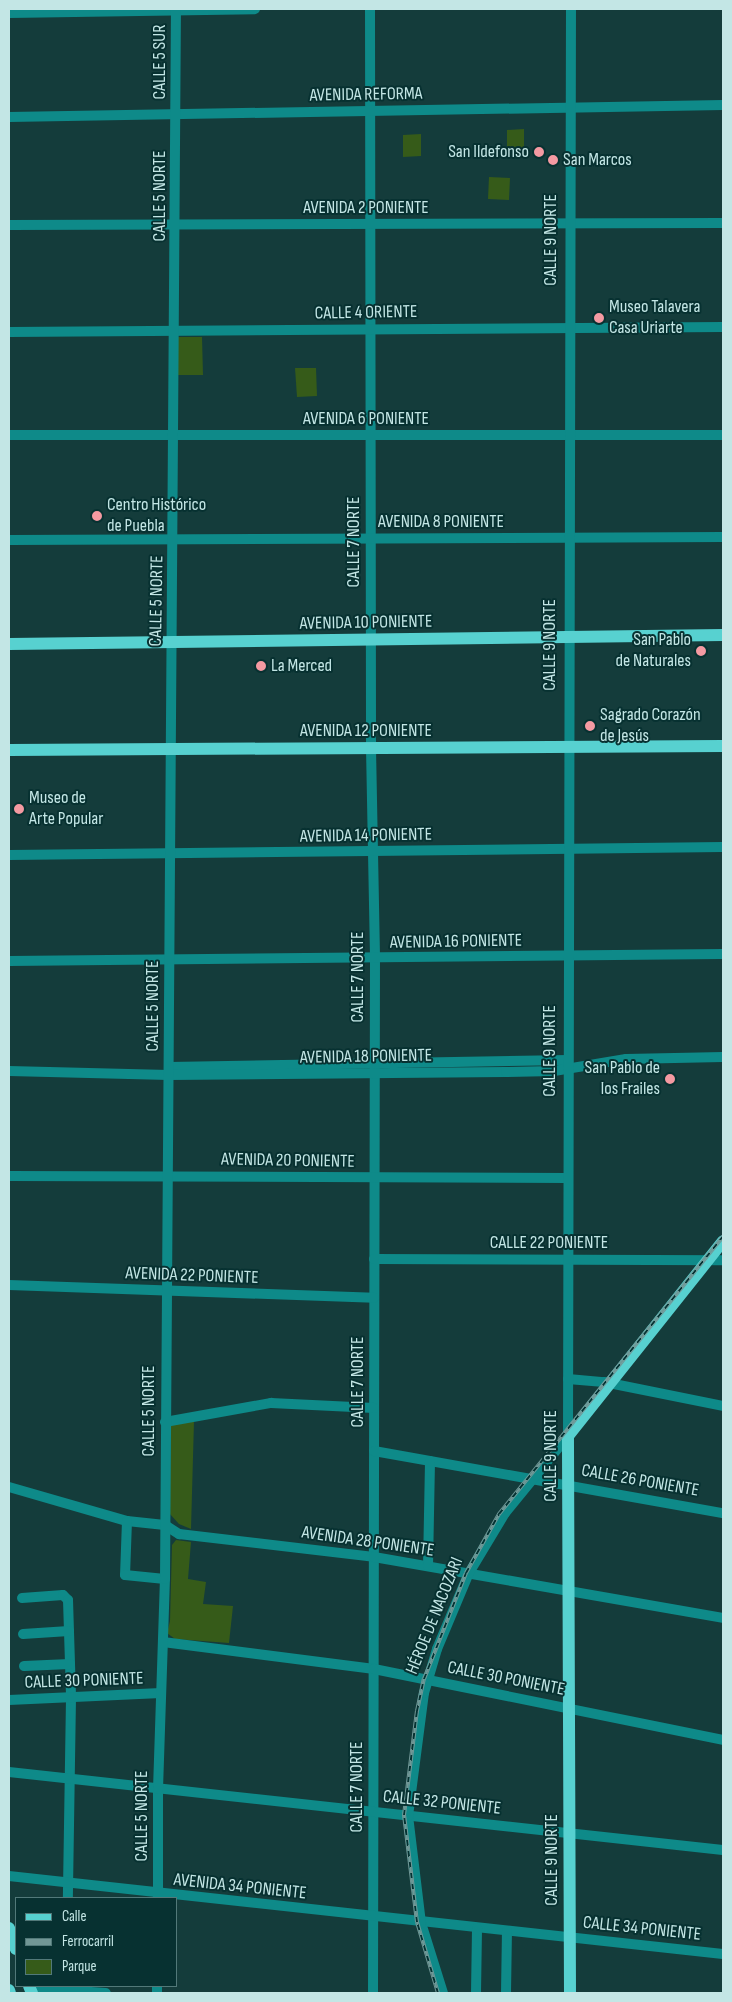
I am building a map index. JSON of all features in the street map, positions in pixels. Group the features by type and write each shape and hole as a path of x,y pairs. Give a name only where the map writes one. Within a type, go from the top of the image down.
{"main road":[{"name":"AVENIDA 10 PONIENTE","path":"9,644 173,644 723,635"},
{"name":"AVENIDA 12 PONIENTE","path":"9,750 723,746"},
{"name":"HÉROE DE NACOZARI","path":"568,1436 723,1241"},
{"name":"CALLE 9 NORTE","path":"568,1436 570,1993"},
{"path":"9,1928 15,1946"}],"street":[{"path":"9,13 255,9"},
{"name":"CALLE 7 NORTE","path":"370,9 371,748 375,960 373,1993"},
{"name":"CALLE 9 NORTE","path":"568,1436 567,637 568,223 571,9"},
{"name":"CALLE 5 SUR","path":"176,10 176,115"},
{"name":"AVENIDA REFORMA","path":"9,117 723,105"},
{"name":"CALLE 5 NORTE","path":"158,1896 158,1790 165,1579 165,1176 169,1071 176,332 176,115"},
{"name":"AVENIDA 2 PONIENTE","path":"9,225 723,223"},
{"name":"CALLE 4 ORIENTE","path":"9,332 723,327"},
{"name":"AVENIDA 6 PONIENTE","path":"9,435 723,435"},
{"name":"AVENIDA 8 PONIENTE","path":"9,540 723,537"},
{"name":"AVENIDA 14 PONIENTE","path":"9,855 567,851 723,847"},
{"name":"AVENIDA 16 PONIENTE","path":"9,961 375,960 723,954"},
{"name":"AVENIDA 18 PONIENTE","path":"9,1071 375,1070 533,1066 626,1059 723,1057"},
{"name":"AVENIDA 20 PONIENTE","path":"9,1176 568,1178"},
{"name":"CALLE 22 PONIENTE","path":"374,1259 723,1260"},
{"name":"AVENIDA 22 PONIENTE","path":"9,1285 374,1298"},
{"path":"568,1379 610,1384 723,1406"},
{"path":"165,1422 271,1403 374,1408"},
{"name":"HÉROE DE NACOZARI","path":"443,1993 421,1923 408,1816 414,1750 427,1679 469,1573 504,1513 568,1436"},
{"name":"CALLE 26 PONIENTE","path":"374,1451 723,1513"},
{"path":"428,1566 430,1461"},
{"name":"AVENIDA 28 PONIENTE","path":"9,1487 127,1521 165,1526 179,1534 374,1557 723,1618"},
{"path":"127,1521 125,1575 165,1579"},
{"path":"22,1598 66,1597 72,1698 68,1897"},
{"path":"23,1634 68,1631"},
{"name":"CALLE 30 PONIENTE","path":"163,1642 374,1669 723,1740"},
{"path":"24,1666 70,1664"},
{"name":"CALLE 30 PONIENTE","path":"9,1700 161,1694"},
{"name":"CALLE 32 PONIENTE","path":"9,1772 71,1777 158,1790 723,1850"},
{"name":"AVENIDA 34 PONIENTE","path":"9,1876 158,1896"},
{"name":"AVENIDA 34 PONIENTE","path":"178,1898 409,1921"},
{"name":"CALLE 34 PONIENTE","path":"409,1921 723,1954"},
{"path":"476,1993 477,1928"},
{"path":"506,1993 507,1931"},
{"path":"30,1989 69,1988 106,1993"}],"green space":[{"path":"524,129 524,155 507,155 507,130"},
{"path":"421,134 421,156 403,157 403,135"},
{"path":"489,177 510,178 509,200 488,199"},
{"path":"177,337 202,337 203,375 177,375"},
{"path":"295,368 316,368 317,396 297,397"},
{"path":"194,1421 191,1529 179,1524 169,1513 171,1423"},
{"path":"176,1540 191,1542 188,1579 206,1582 203,1604 233,1606 229,1643 175,1639 167,1633 170,1621 172,1545"}],"railway":[{"path":"438,1993 417,1922 404,1815 417,1711 424,1679 466,1573 499,1514 723,1236"}],"place":[{"name":"San Ildefonso","path":"539,152"},
{"name":"San Marcos","path":"553,160"},
{"name":"Museo Talavera Casa Uriarte","path":"599,318"},
{"name":"Centro Histórico de Puebla","path":"97,516"},
{"name":"San Pablo de Naturales","path":"701,651"},
{"name":"La Merced","path":"261,666"},
{"name":"Sagrado Corazón de Jesús","path":"590,726"},
{"name":"Museo de Arte Popular","path":"19,809"},
{"name":"San Pablo de los Frailes","path":"670,1079"}]}
